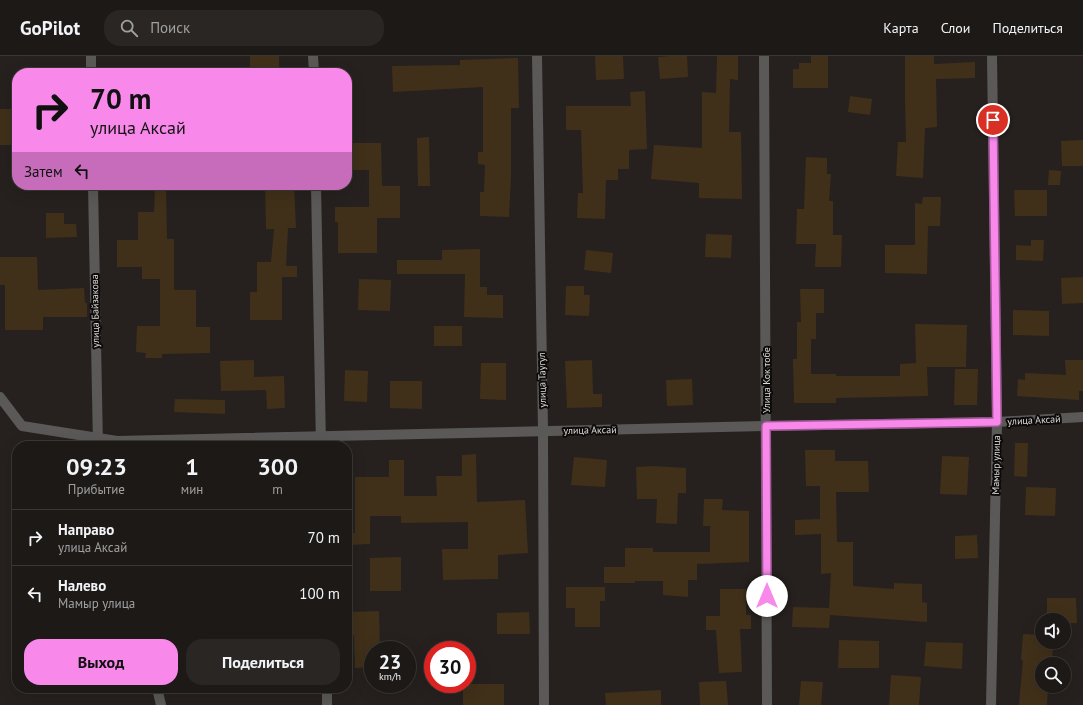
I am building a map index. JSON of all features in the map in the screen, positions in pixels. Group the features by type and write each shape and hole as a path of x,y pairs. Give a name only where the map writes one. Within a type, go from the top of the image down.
{"street":[{"path":"91,56 91,68"},
{"path":"313,56 314,68"},
{"name":"улица Таугул","path":"538,56 543,431 544,705"},
{"name":"Улица Кок тобе","path":"764,56 768,705"},
{"name":"Мамыр улица","path":"991,705 997,422 992,56"},
{"name":"улица Байзакова","path":"93,190 98,441"},
{"path":"316,190 321,441"},
{"name":"улица Аксай","path":"0,397 22,426 93,441"},
{"name":"улица Аксай","path":"117,441 321,441 543,431 997,422 1083,417"},
{"path":"158,693 161,705"},
{"path":"327,693 327,705"}],"building":[{"path":"250,56 279,56 279,68 250,68"},
{"path":"595,56 623,56 624,79 596,80"},
{"path":"687,56 688,77 660,79 658,57"},
{"path":"717,56 738,56 738,80 730,79 729,132 741,132 742,199 699,198 699,183 651,179 654,145 702,148 702,92 716,93"},
{"path":"811,56 828,56 828,88 793,88 793,69 799,69 799,63 811,63"},
{"path":"905,56 934,56 934,64 975,62 975,78 936,79 937,127 925,128 923,178 896,176 898,142 906,142"},
{"path":"518,58 519,108 511,108 511,177 509,217 480,216 480,192 484,192 485,165 478,164 478,152 483,152 483,87 393,92 392,66 460,65 460,60"},
{"path":"645,91 647,149 629,150 629,169 618,169 618,180 606,180 605,219 577,218 578,193 583,193 581,130 566,130 566,106 631,106 630,92"},
{"path":"850,96 872,99 870,115 848,112"},
{"path":"0,109 12,109 12,145 0,145"},
{"path":"429,137 430,186 418,186 417,138"},
{"path":"1083,140 1083,166 1062,166 1061,141"},
{"path":"352,143 381,143 382,186 400,186 400,218 377,218 377,253 338,253 338,222 335,222 335,207 369,207 369,170 352,170"},
{"path":"806,157 827,158 827,174 831,174 829,201 833,201 833,235 842,235 841,267 815,267 816,244 796,244 797,209 804,209"},
{"path":"1049,170 1061,171 1060,185 1048,185"},
{"path":"155,190 166,190 167,239 174,239 174,290 196,290 196,327 210,327 210,353 162,354 162,358 145,358 146,353 136,352 137,326 160,326 160,279 142,279 142,267 117,267 117,240 138,240 138,212 154,212"},
{"path":"265,190 294,190 296,228 288,228 286,266 297,266 297,277 282,277 282,320 250,320 250,292 257,292 257,262 271,262 274,229 266,229"},
{"path":"1014,190 1047,190 1047,216 1015,216"},
{"path":"923,197 941,197 940,226 928,226 927,274 885,273 885,245 915,245 915,203 922,204"},
{"path":"46,213 64,213 64,224 76,224 77,237 46,238"},
{"path":"706,234 732,235 731,258 705,257"},
{"path":"1031,240 1044,240 1043,261 1016,260 1016,245 1031,246"},
{"path":"480,249 480,287 487,287 487,295 503,295 503,318 464,317 465,274 397,274 397,260 442,260 442,250"},
{"path":"586,250 613,253 611,273 584,270"},
{"path":"0,257 37,257 38,290 84,288 85,303 87,303 87,317 43,317 43,330 5,330 5,285 0,285"},
{"path":"1083,277 1083,303 1062,304 1061,278"},
{"path":"359,279 391,280 390,311 358,310"},
{"path":"566,286 584,286 584,295 590,295 589,316 565,315"},
{"path":"800,289 824,289 824,313 816,313 816,339 811,339 811,374 836,374 836,376 900,376 900,364 916,363 915,324 967,325 966,367 927,367 928,396 836,398 836,403 794,403 793,359 797,359 797,322 801,322"},
{"path":"1013,310 1049,311 1049,336 1013,335"},
{"path":"434,326 462,326 462,346 434,346"},
{"path":"254,360 254,377 284,376 285,408 267,409 266,390 221,391 220,361"},
{"path":"592,360 593,394 602,394 602,407 567,408 565,361"},
{"path":"1065,360 1083,360 1083,391 1079,391 1079,400 1017,396 1018,379 1025,380 1025,373 1066,375"},
{"path":"481,363 506,363 506,400 480,399"},
{"path":"955,369 978,369 977,405 954,405"},
{"path":"345,370 368,371 367,402 344,401"},
{"path":"692,379 693,405 667,406 666,380"},
{"path":"390,381 422,381 422,409 390,408"},
{"path":"175,399 225,400 225,414 174,412"},
{"path":"1015,443 1028,443 1027,477 1014,476"},
{"path":"805,450 835,450 835,461 868,461 869,492 836,492 837,542 853,542 853,586 894,589 894,583 922,584 922,602 927,603 927,622 830,615 829,628 792,627 793,607 829,608 831,573 821,574 821,534 795,535 795,520 820,519 820,486 806,486"},
{"path":"476,454 477,502 525,500 528,553 498,555 498,579 443,580 442,549 468,549 468,522 401,523 401,516 370,516 370,544 352,545 352,533 355,533 355,477 389,477 389,460 404,460 404,496 437,496 436,476 462,476 462,455"},
{"path":"942,456 969,457 967,495 940,494"},
{"path":"574,457 607,460 605,487 571,485"},
{"path":"653,466 686,468 686,493 678,493 677,524 656,523 657,499 637,499 636,467"},
{"path":"1026,487 1056,488 1055,516 1025,515"},
{"path":"704,499 723,499 722,510 749,511 749,562 697,564 697,580 688,580 688,597 663,595 663,581 604,583 604,567 625,567 625,548 653,548 653,552 710,552 710,526 703,526"},
{"path":"977,535 978,558 955,559 955,536"},
{"path":"401,557 401,591 370,591 370,558"},
{"path":"566,587 605,587 605,601 600,601 600,627 575,627 575,608 566,608"},
{"path":"720,589 746,589 746,615 751,615 751,629 740,629 742,672 719,673 716,630 706,630 706,616 720,616"},
{"path":"1047,598 1076,598 1077,623 1071,623 1071,613 1047,613"},
{"path":"379,611 380,641 364,641 364,668 355,668 354,635 352,636 352,612"},
{"path":"529,612 530,634 497,634 497,613"},
{"path":"1023,634 1035,635 1035,649 1053,649 1052,657 1035,657 1035,693 1048,693 1047,705 1019,705 1023,660 1021,660"},
{"path":"839,640 879,641 879,668 838,668"},
{"path":"926,642 963,643 962,669 924,666"},
{"path":"891,675 921,677 919,705 889,705"},
{"path":"726,681 728,705 700,705 699,682"},
{"path":"801,681 823,682 821,705 799,705"},
{"path":"476,684 504,684 504,705 463,705 463,693 476,693"},
{"path":"661,690 661,705 606,705 605,693"}],"route":[{"path":"767,596 766,426 997,422 993,120"}]}
